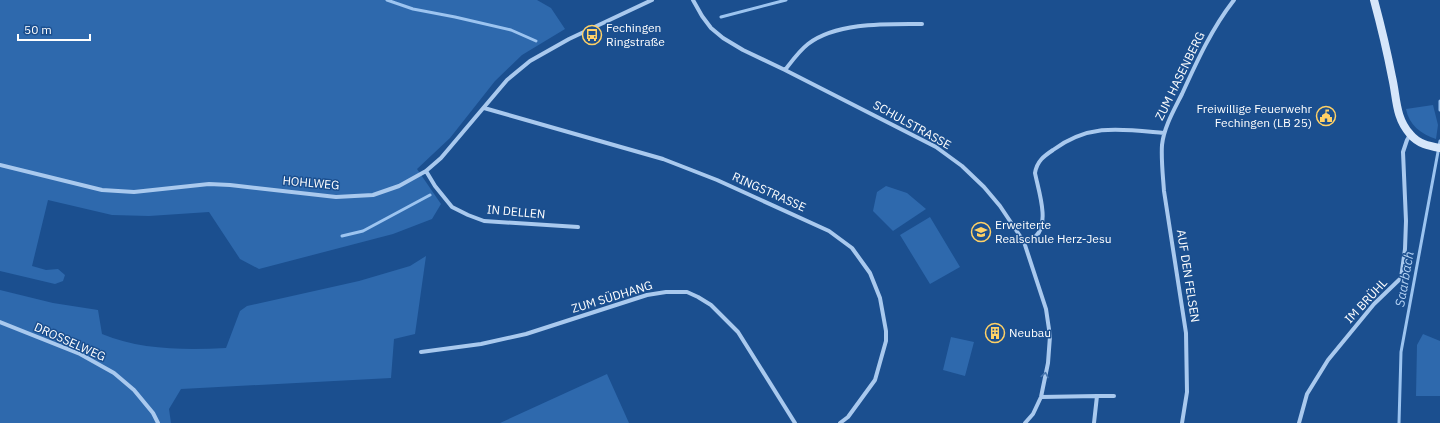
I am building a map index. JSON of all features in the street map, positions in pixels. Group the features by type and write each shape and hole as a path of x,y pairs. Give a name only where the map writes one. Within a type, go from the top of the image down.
{"main road":[{"path":"1374,0 1393,80 1397,110 1410,135 1418,141 1436,147"}],"street":[{"name":"HOHLWEG","path":"0,165 102,190 134,192 209,184 230,184 336,197 373,194 400,186 426,171 441,158 506,80 530,60 569,39 652,0"},
{"name":"SCHULSTRASSE","path":"693,0 711,28 723,38 743,50 936,147 962,166 1000,206 1024,242 1046,309 1050,336 1048,363 1041,397 1033,414 1025,423"},
{"name":"ZUM HASENBERG","path":"1024,242 1036,236 1042,227 1044,218 1035,173 1036,166 1043,156 1078,135 1098,130 1130,129 1164,133 1215,27 1234,0"},
{"path":"785,70 794,57 808,44 823,35 845,29 871,26 922,24"},
{"name":"RINGSTRASSE","path":"484,108 614,144 677,164 717,180 829,231 852,248 870,273 880,298 886,331 886,341 875,380 848,417 840,423"},
{"name":"AUF DEN FELSEN","path":"1164,133 1162,145 1162,170 1186,332 1187,392 1182,423"},
{"name":"IM BRÜHL","path":"1298,423 1307,394 1328,360 1374,304 1401,278 1405,249 1406,221 1403,152 1410,135"},
{"name":"IN DELLEN","path":"426,171 435,186 452,207 468,216 484,221 578,227"},
{"name":"ZUM SÜDHANG","path":"421,352 481,344 526,334 647,296 666,292 687,292 711,305 738,332 795,423"},
{"name":"DROSSELWEG","path":"0,322 80,354 114,373 134,390 153,413 158,423"},
{"path":"1094,423 1097,396"},
{"path":"1041,397 1114,396"}],"shaded area":[{"path":"0,0 537,0 551,8 565,29 522,55 495,81 450,138 417,169 441,204 432,219 393,234 259,269 240,259 209,212 149,216 112,215 48,200 32,266 46,270 58,269 65,275 63,281 55,284 0,271"},
{"path":"1433,105 1438,125 1436,139 1416,128 1410,120 1406,109"},
{"path":"886,186 907,193 926,209 893,231 873,211 877,192"},
{"path":"930,217 960,267 930,284 900,235"},
{"path":"426,256 415,334 394,339 391,378 181,389 169,409 171,423 0,423 0,290 53,303 98,310 102,334 132,343 179,349 226,348 240,311 247,306 359,281 410,266"},
{"path":"1423,334 1440,341 1440,396 1416,396 1417,345"},
{"path":"951,337 974,342 965,376 943,370"},
{"path":"607,374 629,423 500,423"}],"waterway":[{"path":"387,0 413,9 511,30 536,41"},
{"path":"721,17 786,0"},
{"name":"Saarbach","path":"1440,101 1440,110"},
{"name":"Saarbach","path":"1399,423 1401,352 1440,141"},
{"path":"342,236 363,231 430,195"}],"place":[{"name":"Fechingen Ringstraße","path":"592,35"},
{"name":"Freiwillige Feuerwehr Fechingen (LB 25)","path":"1326,116"},
{"name":"Erweiterte Realschule Herz-Jesu","path":"981,232"},
{"name":"Neubau","path":"995,333"}]}
